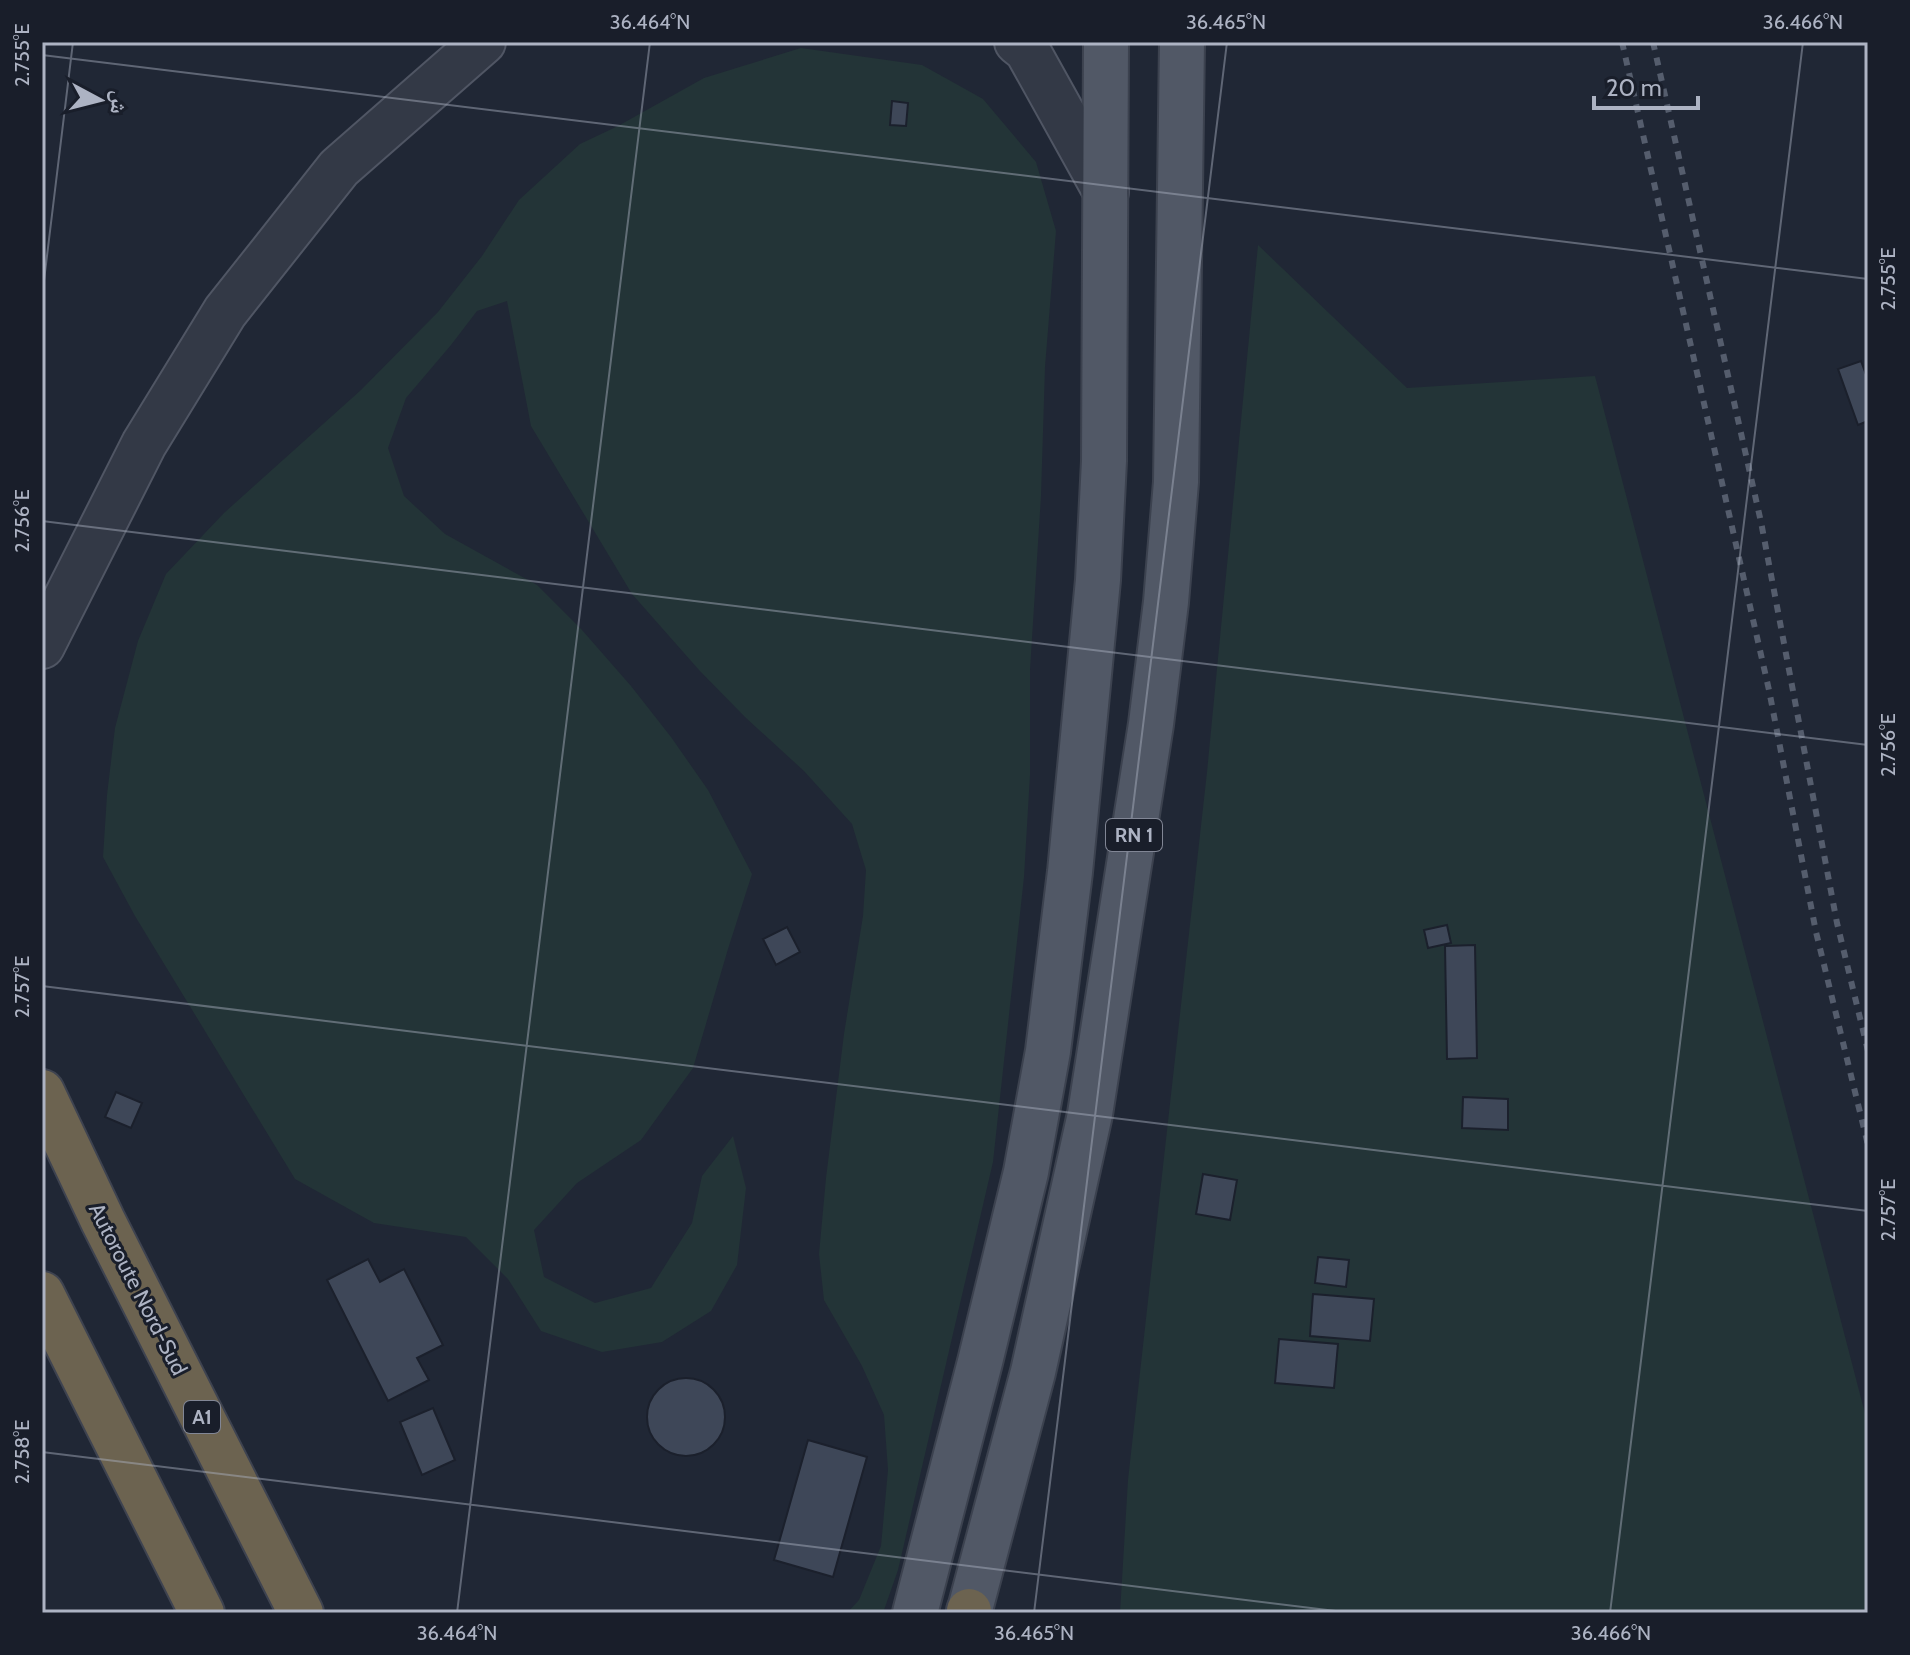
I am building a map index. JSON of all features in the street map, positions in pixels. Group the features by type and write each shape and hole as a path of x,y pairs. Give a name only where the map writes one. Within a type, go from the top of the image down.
{"highway":[{"name":"Autoroute Nord-Sud","path":"42,1092 103,1221 301,1613"},
{"path":"42,1295 202,1613"}],"main road":[{"name":"RN 1","path":"915,1613 1023,1187 1048,1051 1070,872 1098,580 1104,461 1106,42"},
{"name":"RN 1","path":"969,1612 1033,1372 1090,1114 1151,724 1176,482 1182,42"}],"street":[{"path":"42,646 144,444 225,312 339,168 483,42"},
{"path":"1017,42 1027,50 1106,192"}],"shaded area":[{"path":"801,48 922,65 983,99 1036,162 1056,231 1045,367 1030,670 1030,775 1024,877 993,1162 898,1570 883,1613 847,1613 859,1600 881,1546 888,1470 884,1415 862,1366 824,1300 819,1254 844,1034 863,916 866,870 852,824 804,771 699,670 632,594 531,426 507,301 477,311 406,398 388,448 404,496 445,534 537,585 582,630 631,686 708,790 752,874 693,1068 641,1140 577,1183 534,1230 544,1277 595,1303 651,1288 692,1223 702,1176 733,1136 746,1188 737,1265 711,1311 662,1342 602,1352 541,1331 508,1279 466,1237 374,1223 295,1179 135,916 103,857 115,728 138,641 166,574 224,513 361,390 438,312 482,256 519,200 580,144 704,78"},
{"path":"1258,245 1407,388 1595,376 1868,1425 1868,1613 1120,1613 1128,1480 1207,772"}],"building":[{"path":"892,101 908,103 906,126 890,125"},
{"path":"1861,361 1868,380 1868,421 1858,425 1838,369"},
{"path":"1447,925 1451,943 1428,948 1424,930"},
{"path":"787,927 800,952 776,965 763,939"},
{"path":"1475,945 1477,1058 1447,1059 1445,946"},
{"path":"116,1092 142,1103 131,1128 105,1117"},
{"path":"1463,1097 1508,1099 1508,1130 1462,1128"},
{"path":"1203,1174 1237,1180 1230,1220 1196,1214"},
{"path":"1318,1257 1349,1260 1346,1287 1315,1283"},
{"path":"368,1259 380,1282 404,1269 443,1345 417,1358 429,1380 388,1401 327,1280"},
{"path":"1313,1294 1374,1299 1370,1341 1310,1336"},
{"path":"1279,1339 1338,1344 1334,1388 1275,1383"},
{"path":"678,1378 694,1378 708,1384 719,1395 725,1417 719,1439 708,1450 694,1456 678,1456 664,1450 653,1439 647,1425 647,1409 653,1395 664,1384"},
{"path":"433,1408 455,1460 422,1475 400,1422"},
{"path":"808,1440 867,1457 833,1577 774,1560"}],"railway":[{"path":"1622,42 1769,690 1816,932 1868,1145"},
{"path":"1653,42 1761,522 1837,923 1868,1051"}]}
